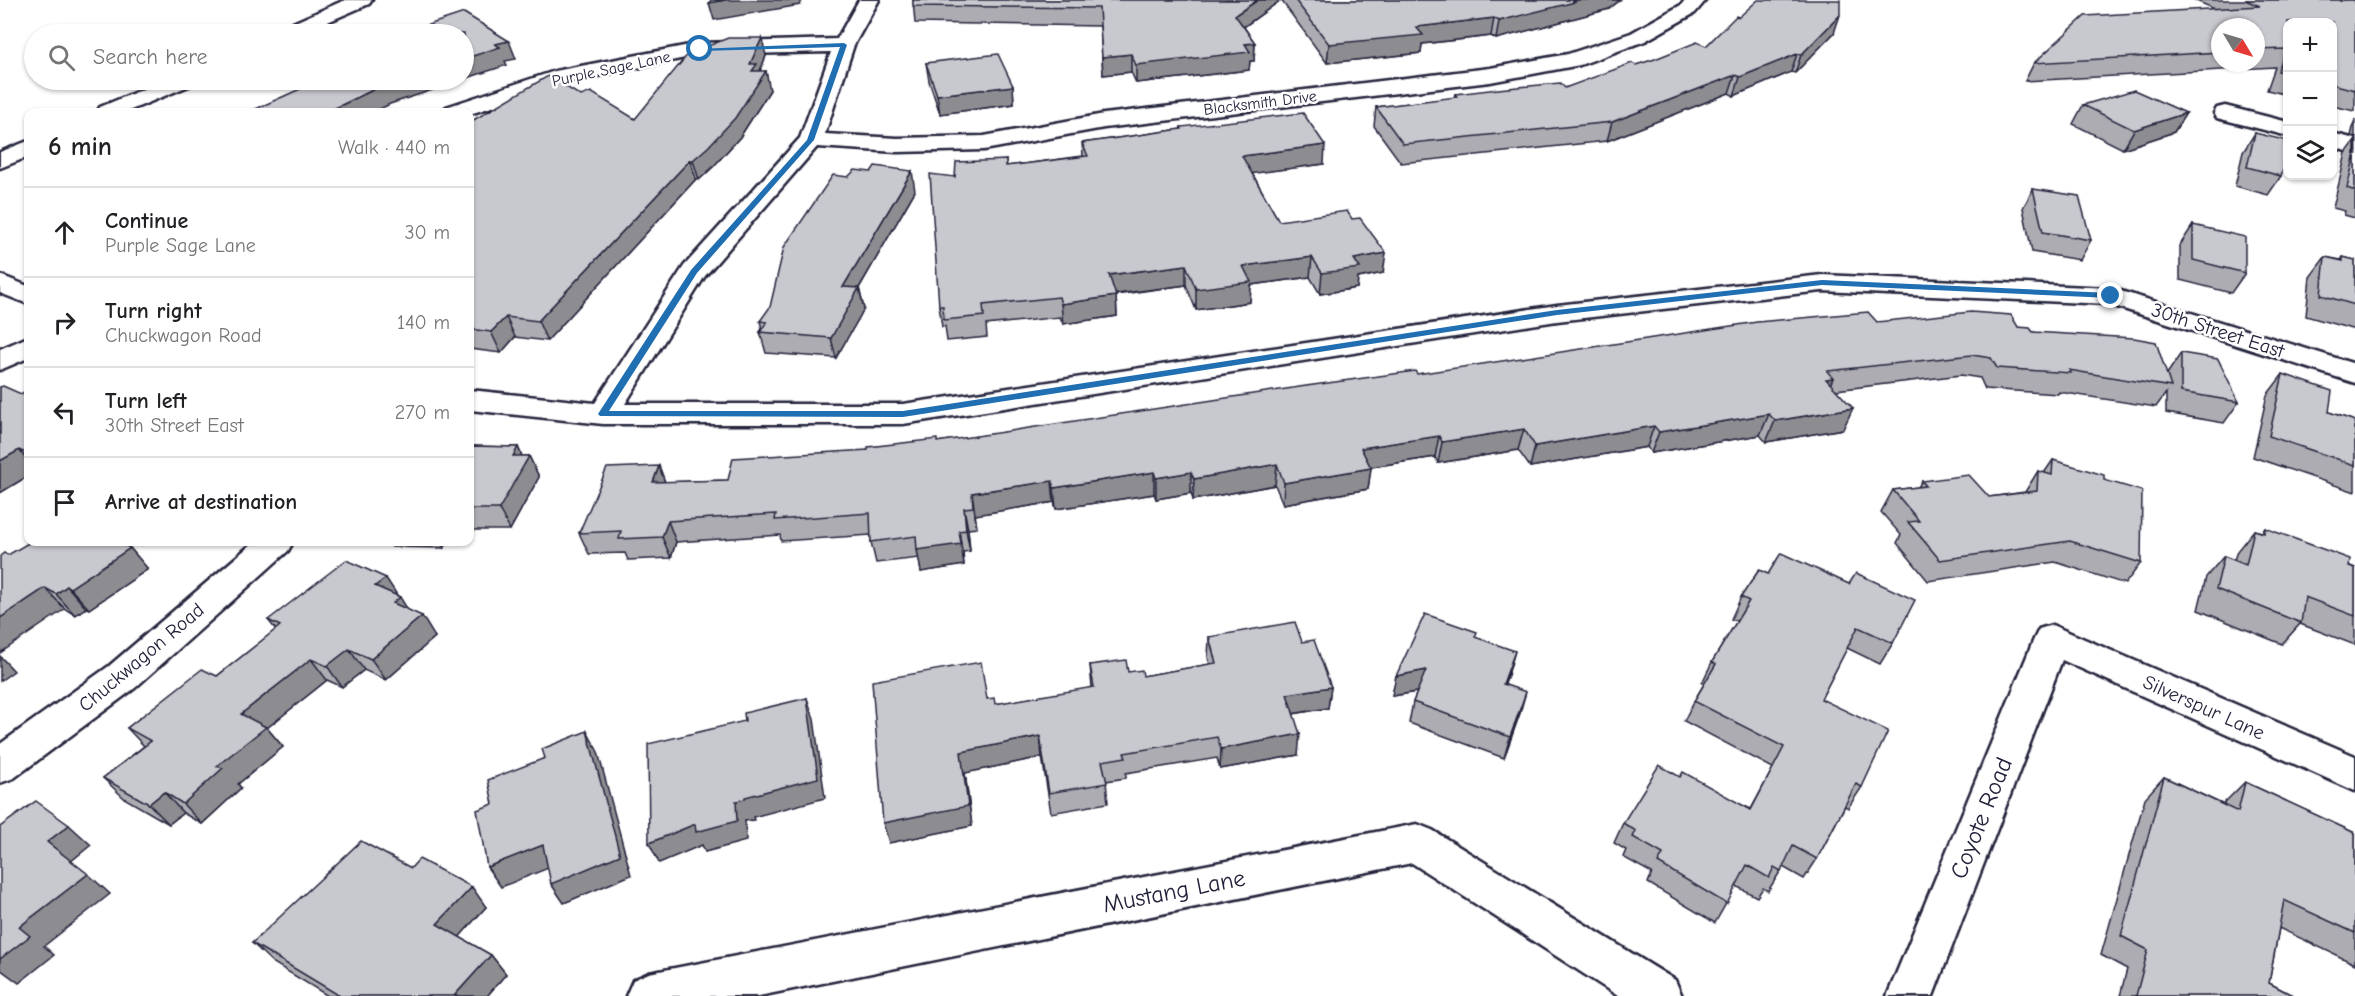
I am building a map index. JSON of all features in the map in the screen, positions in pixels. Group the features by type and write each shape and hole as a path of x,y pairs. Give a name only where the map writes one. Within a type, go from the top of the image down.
{"street":[{"path":"307,24 362,0"},
{"path":"603,414 694,272 811,140 844,45 869,0"},
{"name":"Blacksmith Drive","path":"811,140 897,146 984,143 1104,121 1490,75 1572,60 1638,36 1688,9 1696,0"},
{"name":"Purple Sage Lane","path":"466,108 563,76 700,49 844,45"},
{"path":"117,108 160,90"},
{"path":"2225,113 2283,128"},
{"path":"2337,141 2355,146"},
{"path":"0,161 24,150"},
{"name":"30th Street East","path":"474,400 603,414 903,414 1557,313 1822,283 2111,296 2355,374"},
{"path":"0,284 24,294"},
{"path":"0,361 24,348"},
{"name":"Chuckwagon Road","path":"0,766 122,677 271,546"},
{"name":"Silverspur Lane","path":"2052,639 2355,774"},
{"name":"Coyote Road","path":"1910,996 2052,639"},
{"name":"Mustang Lane","path":"649,996 1417,843 1659,996"}],"building":[{"path":"913,0 1258,0 1235,15 1255,43 1245,44 1250,52 1136,65 1131,54 1102,57 1099,8 913,6"},
{"path":"1295,0 1577,0 1499,21 1494,18 1416,27 1423,35 1329,44"},
{"path":"1758,0 1840,0 1840,15 1801,55 1797,54 1740,77 1735,75 1612,122 1403,144 1376,107 1457,97 1455,94 1498,89 1560,83 1565,88 1632,63 1636,65 1655,59 1697,42 1706,46 1736,16 1739,17"},
{"path":"2245,0 2355,0 2355,90 2337,85 2337,18 2283,18 2283,49 2265,50 2265,18 2211,18 2211,53 2034,63 2085,16 2260,6"},
{"path":"464,13 509,41 495,44 500,47 474,56 474,24 431,24"},
{"path":"728,38 762,38 750,64 757,64 752,71 766,71 735,118 708,147 690,160 538,321 506,317 491,332 474,330 474,120 548,76 581,96 591,92 635,119 688,54"},
{"path":"998,54 1013,86 937,95 926,63"},
{"path":"2283,57 2283,72 2278,71"},
{"path":"298,90 373,90 335,108 258,108"},
{"path":"2134,90 2186,113 2134,130 2083,105"},
{"path":"1303,113 1325,145 1242,156 1279,221 1347,211 1352,219 1360,218 1386,253 1354,259 1360,268 1322,273 1312,257 1243,266 1251,282 1196,289 1186,265 1109,275 1116,296 1061,304 1059,297 983,305 984,316 944,320 943,306 939,306 930,174 955,177 956,162 1006,160 1006,166 1088,156 1082,143 1182,129 1181,127"},
{"path":"2255,133 2283,140 2281,176 2247,167"},
{"path":"2355,154 2355,191 2347,188"},
{"path":"875,166 912,171 843,287 859,288 831,338 760,332 767,322 760,321 770,307 784,247 833,175 848,177 855,170 871,172"},
{"path":"2033,189 2079,196 2091,240 2043,232"},
{"path":"2193,225 2245,237 2245,273 2193,260"},
{"path":"2325,257 2343,261 2343,257 2355,260 2355,305 2321,295"},
{"path":"1868,312 1877,322 1971,312 2011,315 2018,327 2030,328 2033,332 2134,338 2156,342 2171,387 2069,370 2071,373 1997,368 1991,358 1972,355 1827,371 1833,378 1826,379 1853,408 1775,421 1769,414 1659,432 1654,426 1535,446 1524,429 1442,442 1439,436 1361,448 1371,468 1284,483 1277,464 1194,479 1191,472 1156,478 1154,472 1054,488 1052,481 972,493 973,507 964,508 966,530 959,531 961,544 917,550 916,536 871,542 870,513 775,520 776,514 668,521 662,537 619,539 621,531 579,533 607,468 659,466 653,482 728,480 733,458 868,450 868,447 937,439 937,442 1306,386 1415,371 1417,374 1757,322"},
{"path":"2181,353 2218,359 2239,402 2181,392"},
{"path":"2283,374 2332,391 2329,412 2355,421 2355,465 2269,436"},
{"path":"3,386 21,394 24,392 24,452 19,450 0,461 0,387"},
{"path":"474,446 518,447 513,456 529,456 499,509 474,509"},
{"path":"2053,460 2104,475 2104,480 2142,491 2141,563 2070,541 1940,560 1908,522 1919,521 1893,490 1926,486 1922,481 1969,475 1989,497 2037,491 2038,471 2052,475"},
{"path":"2265,528 2350,559 2349,566 2355,568 2355,616 2305,597 2301,623 2216,589 2224,556 2246,565 2254,530 2264,533"},
{"path":"24,546 126,546 130,548 70,588 67,586 56,594 45,588 0,618 0,556 4,553 8,555"},
{"path":"1781,553 1849,584 1856,573 1915,600 1893,643 1858,627 1821,699 1888,731 1862,787 1856,784 1817,859 1793,846 1781,871 1774,867 1769,878 1747,865 1727,904 1658,863 1663,854 1633,837 1636,831 1623,823 1659,765 1680,777 1683,772 1751,810 1784,747 1694,701 1716,664 1712,662 1749,601 1741,597 1759,570 1768,574"},
{"path":"346,560 386,578 375,586 400,597 393,603 422,616 371,659 349,649 327,666 311,659 241,714 266,727 217,766 223,768 183,804 164,792 149,804 103,778 151,741 127,728 202,669 217,676 280,626 268,620"},
{"path":"1425,614 1477,632 1475,637 1515,651 1503,684 1526,692 1510,737 1413,702 1426,670 1396,676"},
{"path":"1295,622 1302,642 1314,640 1331,687 1287,694 1300,734 1221,749 1217,737 1124,753 1126,757 1102,761 1107,783 1049,793 1040,736 961,752 968,806 883,823 872,681 981,662 987,699 994,698 995,704 1094,687 1090,665 1126,660 1128,672 1142,670 1143,676 1216,663 1209,637"},
{"path":"807,698 818,778 736,801 737,821 696,832 695,824 649,843 648,744 745,721 744,713"},
{"path":"587,731 620,855 551,884 543,845 487,867 477,810 493,804 488,780 545,758 542,749"},
{"path":"2164,777 2238,812 2245,782 2355,833 2355,933 2284,900 2269,983 2294,996 2136,996 2148,950 2121,936"},
{"path":"36,801 69,825 47,842 88,874 19,927 30,936 0,959 0,827"},
{"path":"361,841 411,868 419,859 472,887 437,924 491,955 454,996 340,996 252,943"}],"route":[{"path":"700,49 844,45 811,140 694,272 603,414 903,414 1557,313 1822,283 2111,296"}]}
